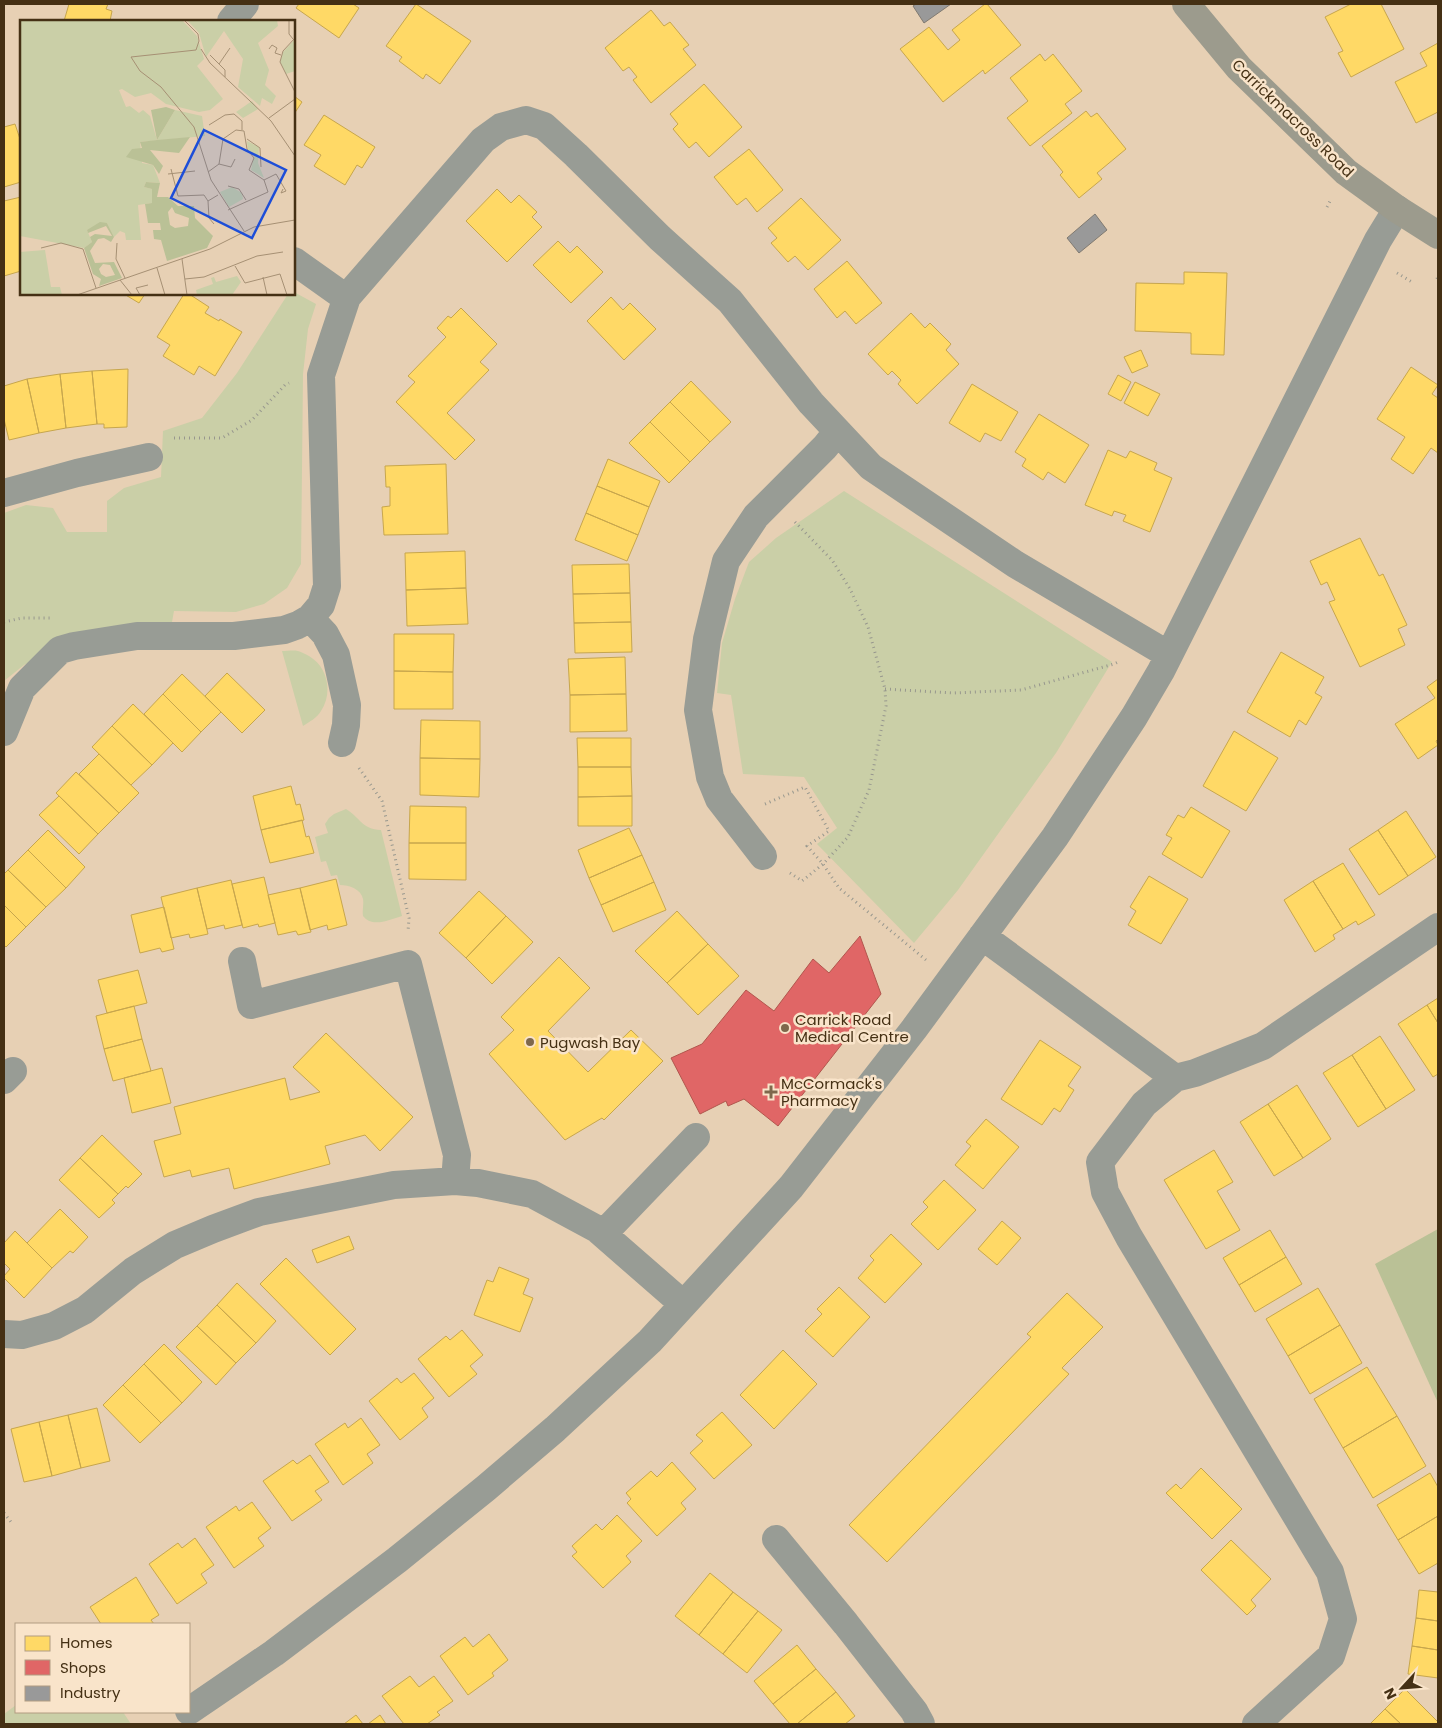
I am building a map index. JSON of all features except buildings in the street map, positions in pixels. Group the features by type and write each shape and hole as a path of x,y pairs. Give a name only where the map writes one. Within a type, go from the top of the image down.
{"main road":[{"name":"Carrickmacross Road","path":"1186,4 1246,75 1346,172 1397,209 1438,235"}],"street":[{"path":"232,20 245,4"},
{"path":"4,732 22,688 60,650 137,636 234,636 284,630 310,618 321,605 327,586 322,375 347,297 483,140 501,126 526,120 544,126 660,238 730,301 811,403 871,467 1015,564 1169,655"},
{"path":"190,1710 274,1653 397,1560 555,1429 650,1341 790,1187 914,1029 1056,837 1134,717 1169,655 1378,240 1397,209"},
{"path":"295,262 339,294 347,297"},
{"path":"764,856 719,799 710,777 698,710 707,639 726,560 756,516 774,500 837,432"},
{"path":"4,493 149,456"},
{"path":"310,618 324,634 336,656 346,704 346,725 342,743"},
{"path":"1256,1724 1331,1656 1343,1619 1330,1572 1129,1237 1105,1192 1100,1162 1144,1104 1175,1078 1195,1073 1263,1046 1438,927"},
{"path":"982,936 1175,1078"},
{"path":"242,961 251,1005 408,964 457,1155 455,1181"},
{"path":"603,1234 696,1136"},
{"path":"4,1334 22,1335 54,1326 85,1310 133,1271 175,1245 259,1212 394,1185 455,1181 478,1183 532,1194 603,1234 683,1304"},
{"path":"776,1539 846,1624 914,1711 921,1724"},
{"path":"171,1724 185,1713"}],"path":[{"path":"149,456 164,438 222,438 252,420 286,384 322,375"},
{"path":"764,856 802,880 823,864 848,837 870,790 886,706 886,689 868,627 850,589 832,560 774,500"},
{"path":"886,689 953,693 1021,690 1114,664 1144,640"},
{"path":"342,743 382,801 409,918 408,964"},
{"path":"758,803 766,805 805,787 829,831 807,846 823,864 839,888 949,980"},
{"path":"4,1513 11,1522"}],"green space":[{"path":"295,293 316,304 308,329 303,374 301,564 287,588 264,604 236,612 174,611 172,622 54,649 24,665 4,681 4,513 26,505 53,508 67,532 107,532 107,501 124,488 161,477 163,431 202,418 237,373 287,295 295,295"},
{"path":"844,491 1112,662 1056,753 958,890 914,943 817,844 837,828 804,777 743,774 731,695 717,693 722,643 735,599 749,562 776,538"},
{"path":"282,651 298,651 309,656 321,667 327,681 325,704 313,720 303,726"},
{"path":"346,809 369,828 381,830 402,916 381,922 367,920 363,916 363,899 360,893 351,887 340,885 337,875 331,876 326,861 321,862 315,837 328,833 325,824 329,818"},
{"path":"1438,1229 1438,1403 1375,1264"},
{"path":"15,1706 15,1713 124,1713 131,1724 4,1724 4,1714"}],"place":[{"name":"Carrick Road Medical Centre","path":"785,1028"},
{"name":"Pugwash Bay","path":"530,1042"},
{"name":"McCormack's Pharmacy","path":"771,1092"}]}
